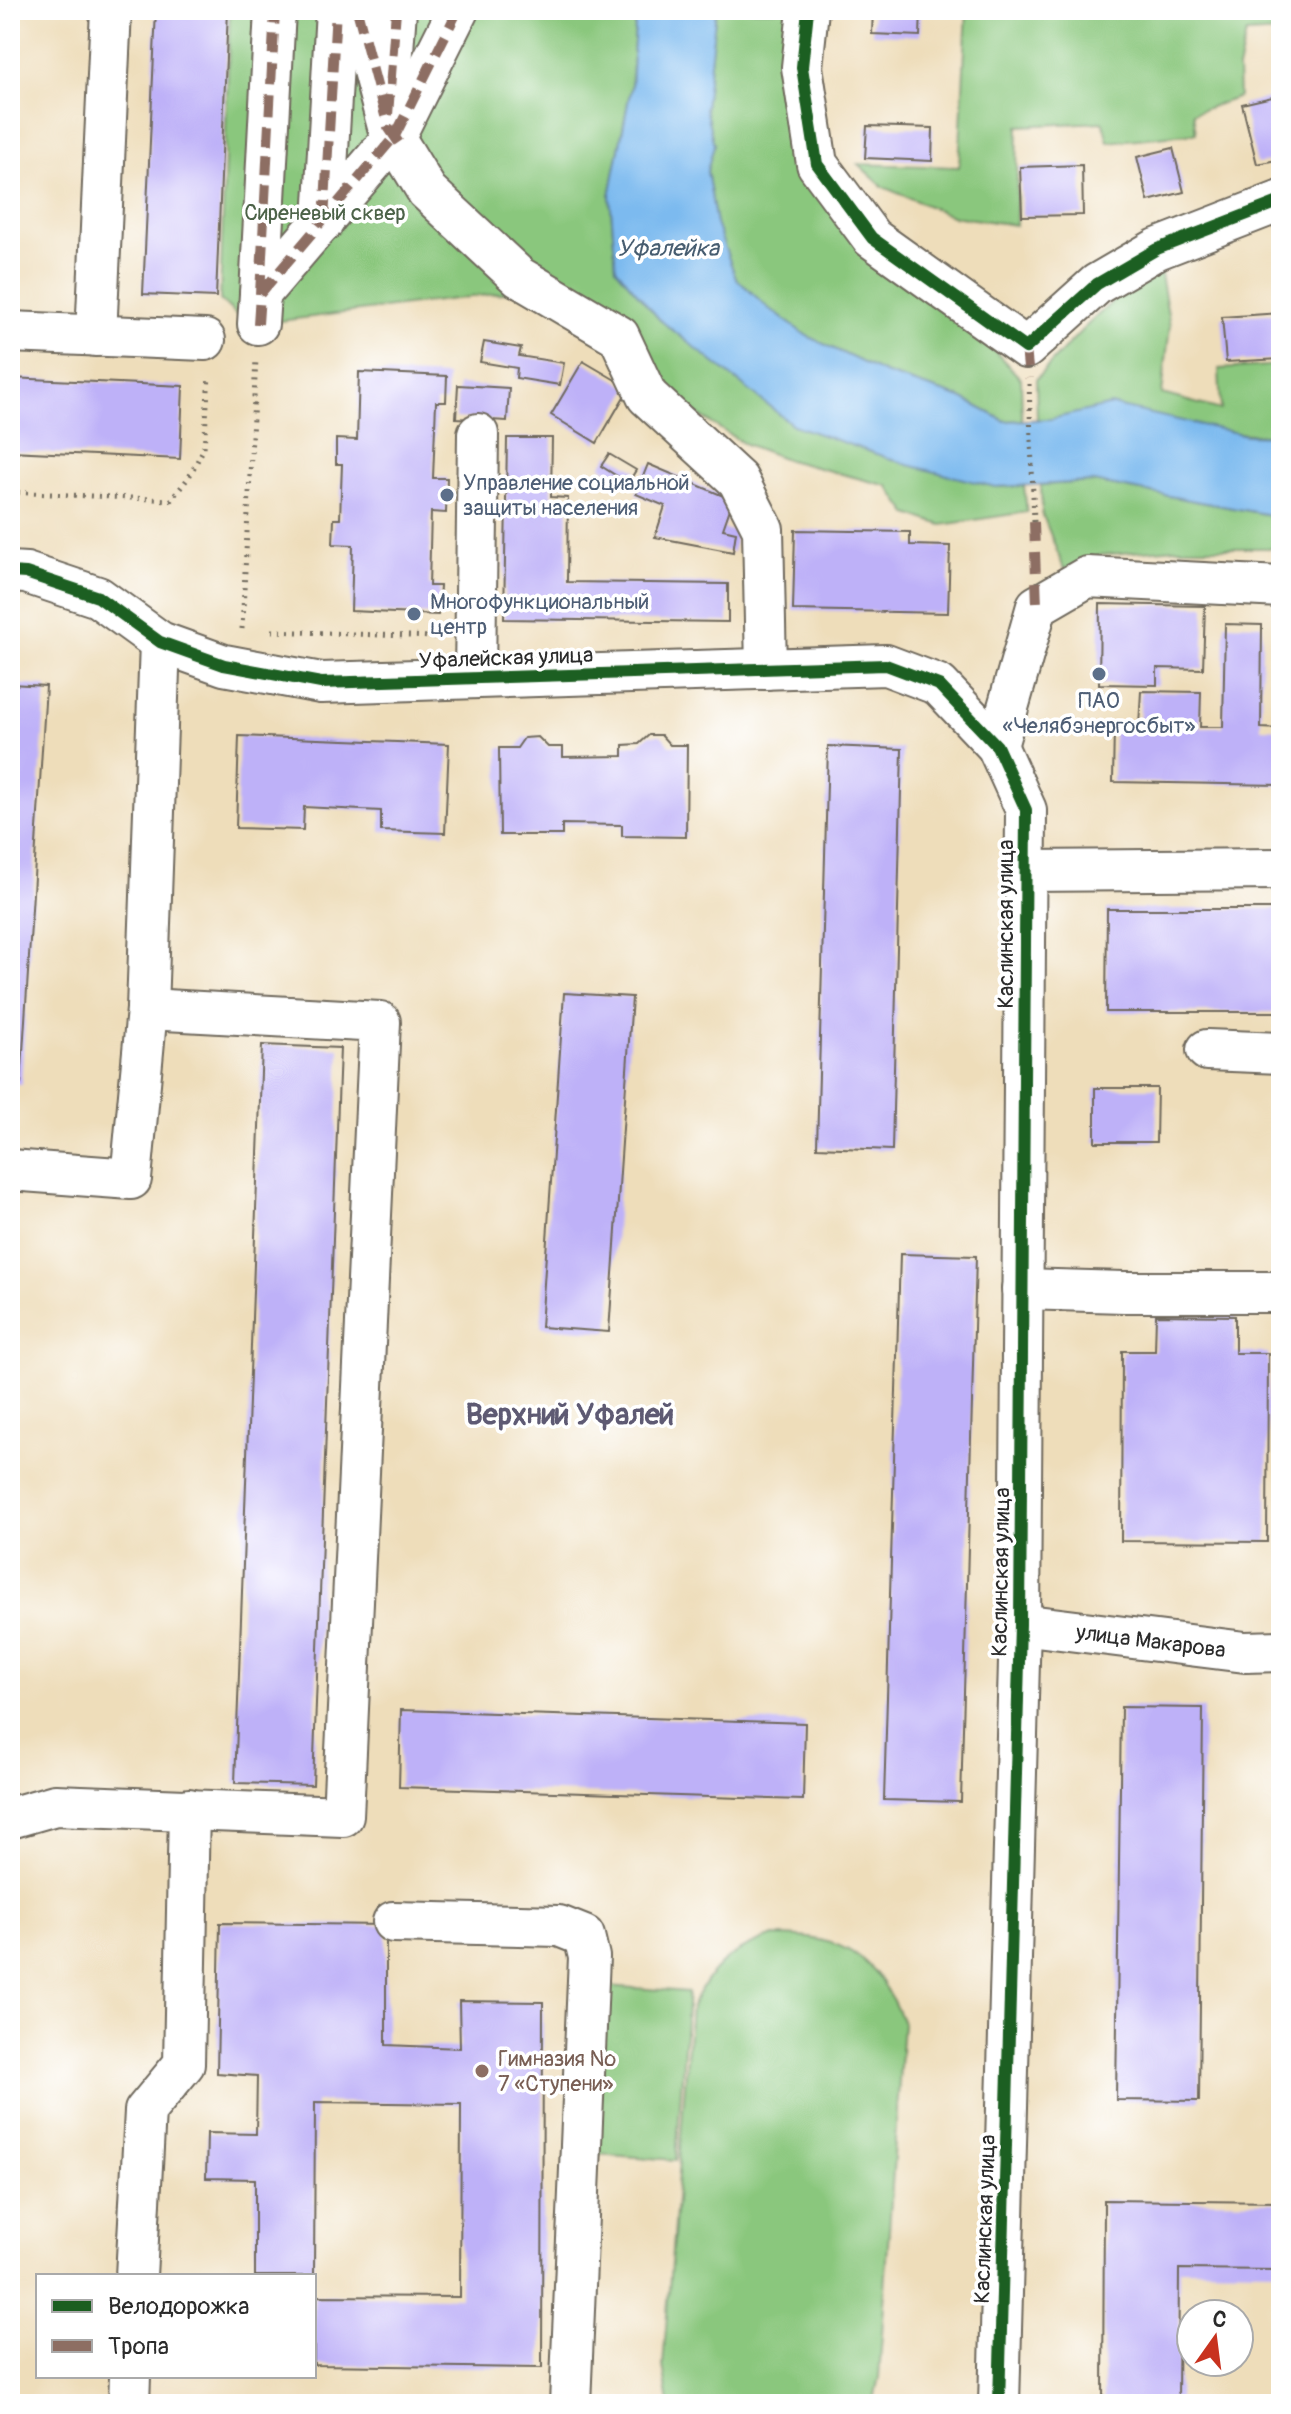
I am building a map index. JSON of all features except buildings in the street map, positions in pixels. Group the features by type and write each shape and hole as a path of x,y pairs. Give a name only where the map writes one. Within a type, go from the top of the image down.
{"street":[{"path":"96,336 111,10"},
{"path":"259,309 275,10"},
{"path":"324,221 336,10"},
{"path":"357,10 395,136 427,191 519,277 619,336 647,396 738,480 763,529 766,669"},
{"path":"395,136 396,10"},
{"path":"259,309 324,221 395,136 458,10"},
{"path":"808,10 802,67 817,164 872,238 1026,348 1097,284 1157,249 1281,201"},
{"path":"10,332 205,340"},
{"path":"475,678 478,434"},
{"name":"Уфалейская улица","path":"10,572 26,573 98,597 160,642 224,665 321,683 886,665 939,685 997,746"},
{"path":"997,746 1037,606 1087,577 1281,587"},
{"path":"10,1170 131,1179 147,1009 160,642"},
{"name":"Каслинская улица","path":"997,746 1026,810 1020,1624 999,2404"},
{"path":"1025,871 1281,869"},
{"path":"10,1818 55,1805 343,1816 380,1022 147,1009"},
{"path":"1207,1050 1281,1053"},
{"path":"1022,1289 1281,1292"},
{"name":"улица Макарова","path":"1020,1624 1245,1652 1281,1651"},
{"path":"136,2274 145,2111 184,2064 189,1809"},
{"path":"393,1922 559,1926 584,1936 589,1957 570,2404"},
{"path":"129,2404 130,2378"}],"path":[{"path":"227,628 242,630 259,309"},
{"path":"1029,378 1034,522"},
{"path":"10,492 171,500 189,477 204,448 208,384"},
{"path":"258,631 474,639"}],"green space":[{"name":"Сиреневый сквер","path":"230,10 458,10 395,137 519,291 248,325 220,300"},
{"path":"468,10 636,10 631,87 610,196 616,268 660,320 995,487 1024,486 1027,512 942,525 908,514 888,486 788,460 743,443 657,389 435,182 409,139"},
{"path":"716,10 795,10 793,138 1021,379 1022,420 1005,421 961,398 884,373 807,336 768,308 736,278 716,224 707,171 714,145 705,108"},
{"path":"967,10 1281,10 1281,32 1246,34 1238,69 1239,97 1193,113 1196,133 1108,142 1103,122 1018,126 1016,225 952,216 883,187 858,164 959,167"},
{"path":"1160,269 1170,326 1162,394 1221,410 1219,369 1281,365 1281,436 1037,420 1036,379 1128,287"},
{"path":"1093,482 1281,517 1281,548 1176,548 1101,555 1064,569 1042,513 1041,485"},
{"path":"774,1936 821,1940 855,1954 882,1981 903,2023 879,2378 873,2404 669,2404 663,2366 691,2007 706,1981 724,1961 746,1947"},
{"path":"607,1986 688,1992 676,2160 596,2154"}],"water":[{"name":"Уфалейка","path":"636,10 716,10 705,108 714,145 707,171 716,224 736,278 768,308 807,336 884,373 961,398 1005,421 1051,419 1111,405 1246,435 1281,436 1281,517 1093,482 995,487 908,465 793,425 660,320 616,268 610,196 631,87"}],"marked path":[{"path":"260,294 275,10"},
{"path":"324,221 336,10"},
{"path":"357,10 388,127 401,146"},
{"path":"388,115 396,10"},
{"path":"258,324 260,294 395,136 458,10"},
{"path":"1026,348 1029,378"},
{"path":"1034,522 1037,606"}],"cycle path":[{"path":"808,10 802,67 817,164 872,238 1026,348 1097,284 1157,249 1281,201"},
{"path":"10,572 26,573 98,597 160,642 224,665 321,683 886,665 939,685 997,746 1026,810 1020,1624 999,2404"}],"place":[{"name":"Управление социальной защиты населения","path":"447,495"},
{"name":"Многофункциональный центр","path":"414,614"},
{"name":"ПАО «Челябэнергосбыт»","path":"1099,674"},
{"name":"Гимназия № 7 «Ступени»","path":"482,2071"}],"district":[{"name":"Верхний Уфалей","path":"570,1414"}]}
